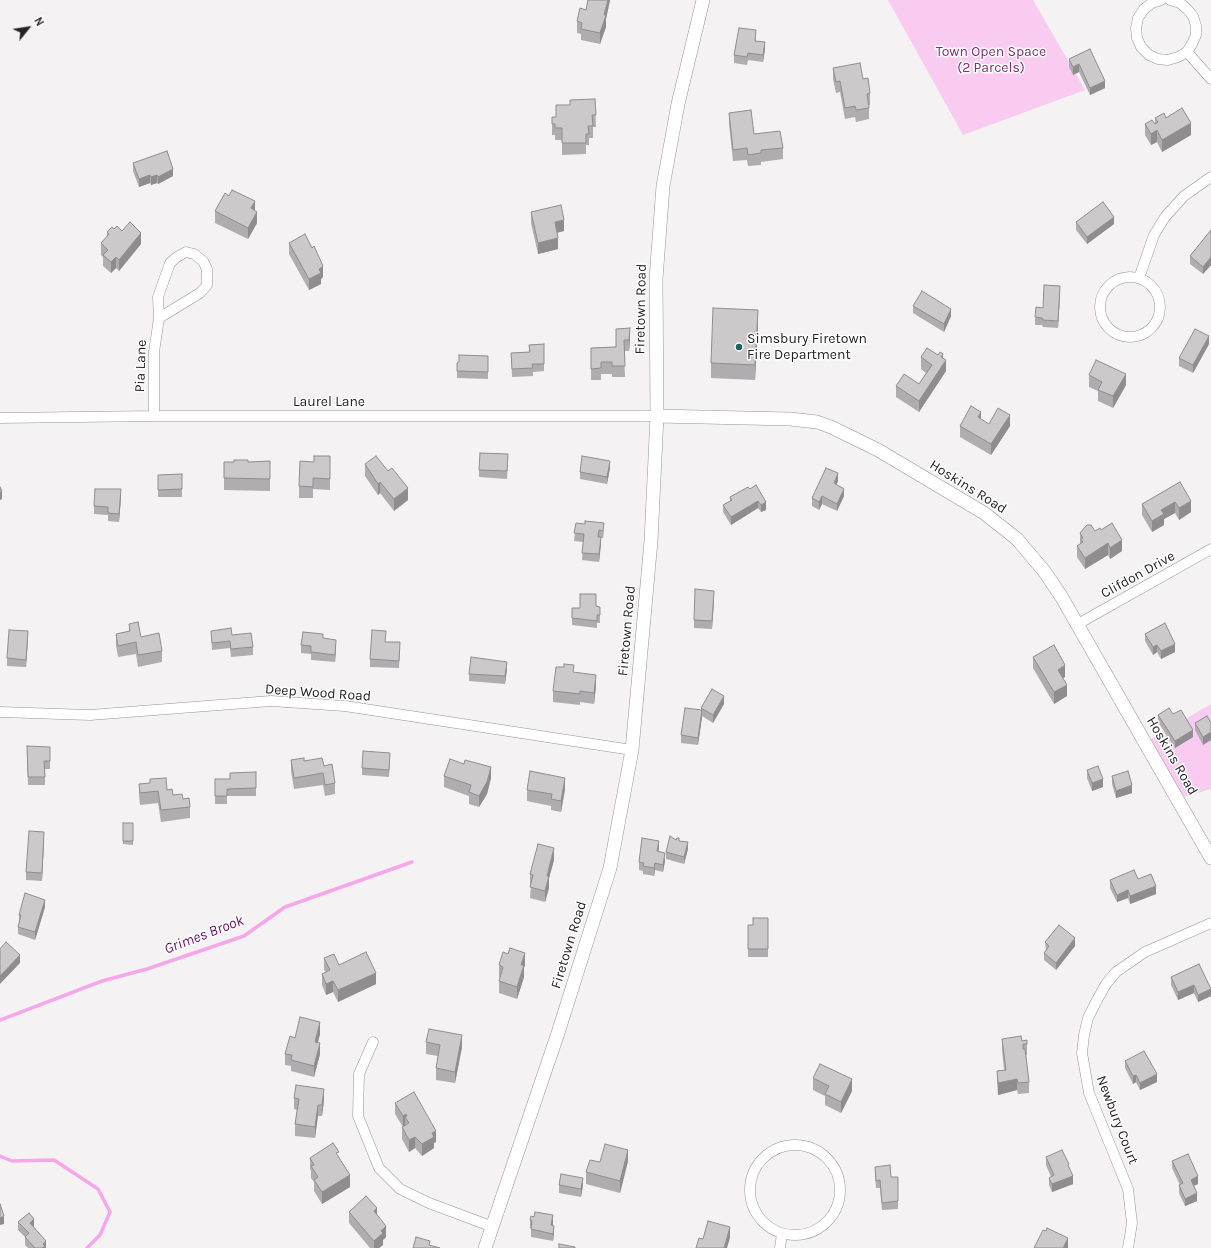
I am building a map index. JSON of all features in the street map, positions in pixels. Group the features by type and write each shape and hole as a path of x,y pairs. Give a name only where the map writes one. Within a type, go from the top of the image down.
{"street":[{"name":"Firetown Road","path":"486,1248 558,1033 610,868 632,750 651,542 657,416 656,279 663,186 678,104 703,0"},
{"path":"1161,0 1152,3 1144,9 1138,18 1136,28 1137,38 1141,48 1149,54 1158,59 1168,60 1187,52 1196,35 1194,21 1187,9 1180,3 1170,0"},
{"path":"1187,52 1211,79"},
{"path":"1139,278 1154,235 1165,217 1184,196 1211,177"},
{"name":"Pia Lane","path":"154,416 154,352 158,318 158,297 166,270 177,257 186,252 194,254 203,261 207,269 207,285 200,293 158,318"},
{"path":"1129,277 1139,278 1148,283 1155,291 1159,300 1160,310 1157,320 1151,328 1142,334 1132,337 1123,336 1114,332 1107,326 1102,318 1100,308 1101,299 1105,290 1112,283 1129,277"},
{"name":"Laurel Lane","path":"0,418 154,416 657,416"},
{"name":"Hoskins Road","path":"657,416 817,422 838,430 878,450 984,512 1017,539 1044,570 1078,624 1211,858"},
{"name":"Clifdon Drive","path":"1078,624 1211,549"},
{"name":"Deep Wood Road","path":"0,712 90,715 271,701 345,706 632,750"},
{"name":"Newbury Court","path":"1128,1248 1132,1221 1128,1189 1089,1093 1082,1054 1088,1018 1106,984 1116,972 1145,952 1211,923"},
{"path":"373,1042 360,1074 358,1116 379,1168 400,1189 429,1203 493,1227"},
{"path":"799,1145 813,1149 826,1158 834,1170 839,1184 839,1199 834,1213 824,1224 811,1232 797,1235 782,1234 769,1227 758,1217 752,1204 750,1189 752,1174 760,1162 771,1152 784,1146 799,1145"},
{"path":"780,1248 782,1234"}],"green space":[{"name":"Town Open Space (2 Parcels)","path":"888,0 1033,0 1085,90 963,135"},
{"path":"1211,704 1211,789 1183,797 1151,739"}],"building":[{"path":"588,0 608,0 604,15 606,15 600,33 581,29 582,23 577,21 580,8 586,10"},
{"path":"739,28 756,30 755,41 765,42 763,55 748,53 747,57 734,55"},
{"path":"1090,49 1105,81 1090,88 1079,64 1073,67 1069,59"},
{"path":"860,63 863,79 868,78 870,93 867,94 869,108 856,110 855,106 845,108 840,81 836,82 833,68"},
{"path":"595,99 596,115 592,115 593,126 588,126 589,134 586,134 586,143 562,143 562,128 555,128 555,124 552,124 552,117 556,117 556,105 570,105 570,100"},
{"path":"1182,108 1191,123 1162,140 1157,130 1151,134 1145,124 1152,120 1155,124 1158,122 1155,118 1164,113 1166,118"},
{"path":"751,110 754,134 780,131 783,148 761,150 761,153 748,155 747,148 733,150 729,113"},
{"path":"167,151 173,169 158,177 157,175 151,177 150,175 139,179 133,163"},
{"path":"232,190 255,201 251,208 257,212 248,228 215,211 225,193 229,196"},
{"path":"1103,202 1114,217 1087,237 1076,222"},
{"path":"561,205 564,220 555,222 558,238 538,243 531,212"},
{"path":"130,222 141,233 119,260 116,257 111,262 103,255 108,250 101,243 109,234 107,232 112,227 114,229 117,226 122,231"},
{"path":"1211,230 1211,257 1203,267 1190,256"},
{"path":"305,234 312,248 314,246 323,266 319,269 321,273 309,279 289,243"},
{"path":"1044,285 1060,286 1058,321 1043,320 1042,318 1035,317 1036,307 1043,308"},
{"path":"922,291 951,309 944,324 913,306"},
{"path":"713,308 758,310 755,365 711,363"},
{"path":"630,328 629,340 624,340 625,366 612,366 612,362 601,362 601,368 591,369 591,348 616,347 616,329"},
{"path":"1195,329 1209,336 1193,365 1179,358"},
{"path":"544,344 544,364 532,364 533,368 512,369 511,353 530,352 529,345"},
{"path":"927,348 938,355 940,352 943,354 941,357 946,360 919,401 896,386 904,374 919,384 932,365 921,357"},
{"path":"459,355 488,356 488,372 457,371"},
{"path":"1096,360 1126,374 1113,396 1098,390 1102,382 1089,375"},
{"path":"971,406 981,412 978,417 989,424 998,408 1010,415 991,444 960,426"},
{"path":"480,453 508,454 507,471 479,470"},
{"path":"314,456 330,456 330,479 313,478 313,487 299,486 300,461 314,462"},
{"path":"376,456 388,471 392,468 408,488 394,499 380,482 378,484 365,464"},
{"path":"582,456 610,461 607,477 580,472"},
{"path":"234,460 248,460 248,462 270,461 270,479 224,478 224,462 234,462"},
{"path":"826,468 838,473 834,483 844,489 837,504 822,496 819,502 812,498"},
{"path":"182,474 182,489 158,490 158,475"},
{"path":"1180,482 1191,501 1179,508 1175,502 1161,510 1164,514 1152,521 1142,504"},
{"path":"756,485 766,502 761,505 758,501 731,517 723,505 732,500 730,497 748,487 750,489"},
{"path":"95,489 121,489 119,514 108,513 108,507 94,506"},
{"path":"585,521 604,523 603,531 599,530 598,537 601,537 599,554 582,553 584,534 574,533 576,523 585,524"},
{"path":"1112,523 1122,540 1110,548 1108,543 1085,558 1077,546 1083,542 1081,539 1083,538 1080,533 1087,525 1091,525 1095,531 1100,528 1101,530"},
{"path":"695,589 714,591 712,621 694,620"},
{"path":"580,594 596,594 596,606 600,607 600,615 597,615 597,621 572,618 572,608 580,608"},
{"path":"138,622 141,637 159,633 162,651 138,655 136,642 118,646 116,634 130,631 129,624"},
{"path":"1165,623 1175,644 1161,651 1157,645 1153,647 1145,634"},
{"path":"231,628 232,635 251,633 253,647 231,649 230,641 212,643 211,631"},
{"path":"9,630 28,631 26,660 7,658"},
{"path":"372,630 386,631 385,642 400,642 399,661 370,659"},
{"path":"303,632 323,634 323,638 336,640 335,655 311,652 311,646 301,645"},
{"path":"1054,645 1065,665 1058,670 1067,685 1054,692 1033,657"},
{"path":"471,657 507,662 505,676 469,674"},
{"path":"564,664 574,665 573,672 596,675 594,693 580,691 580,694 553,691 556,667 564,667"},
{"path":"712,689 724,696 713,715 701,708"},
{"path":"685,708 702,710 698,738 681,735"},
{"path":"1169,708 1173,714 1181,710 1193,730 1175,741 1158,715"},
{"path":"1207,716 1211,723 1211,732 1203,737 1195,723"},
{"path":"27,746 50,747 50,761 44,761 45,777 28,777"},
{"path":"363,751 390,753 389,770 362,768"},
{"path":"304,758 304,761 322,758 324,766 332,764 335,783 325,785 323,773 294,778 291,760"},
{"path":"450,759 464,764 465,760 491,767 487,782 479,796 469,792 471,785 444,776"},
{"path":"1098,766 1103,779 1092,783 1087,770"},
{"path":"530,771 565,778 561,801 551,799 552,794 527,790"},
{"path":"1128,771 1132,785 1116,791 1112,776"},
{"path":"256,772 256,788 227,789 227,796 215,796 215,779 230,779 230,773"},
{"path":"166,778 167,790 172,789 173,795 182,794 183,799 189,798 190,807 161,810 158,791 140,793 139,784 150,783 150,779"},
{"path":"123,823 133,823 133,841 123,841"},
{"path":"29,831 44,832 42,873 26,872"},
{"path":"670,836 676,840 679,838 679,841 688,842 684,857 666,852"},
{"path":"642,838 659,841 657,851 665,853 663,865 655,863 654,868 643,866 644,863 639,862"},
{"path":"538,844 554,848 545,891 530,887 533,875 530,874"},
{"path":"1134,870 1138,879 1151,874 1156,886 1130,896 1128,890 1117,895 1110,880"},
{"path":"25,893 45,900 35,932 18,927 21,915 19,915"},
{"path":"753,918 768,918 768,949 748,949 748,925 753,925"},
{"path":"1059,925 1075,938 1056,963 1044,953 1049,946 1045,942"},
{"path":"6,942 20,955 0,976 0,949"},
{"path":"510,948 525,953 521,965 524,965 517,987 499,981 503,967 499,965 503,952 508,954"},
{"path":"366,952 376,973 338,990 333,981 326,984 322,974 330,970 324,958 334,954 339,965"},
{"path":"1199,964 1211,989 1198,995 1194,985 1178,992 1171,977"},
{"path":"300,1017 320,1022 315,1042 320,1043 314,1066 291,1060 292,1055 285,1054 290,1036 295,1038"},
{"path":"429,1029 462,1035 455,1072 436,1068 440,1045 426,1042"},
{"path":"1021,1036 1022,1041 1027,1040 1027,1044 1023,1044 1023,1049 1025,1049 1029,1082 1018,1083 1017,1079 998,1083 997,1071 1006,1070 1002,1039"},
{"path":"1144,1051 1157,1074 1140,1083 1136,1075 1133,1076 1125,1061"},
{"path":"820,1064 852,1079 841,1102 825,1094 829,1086 813,1078"},
{"path":"296,1085 324,1089 322,1105 318,1105 315,1127 295,1124 299,1099 294,1098"},
{"path":"414,1092 436,1131 432,1133 434,1137 422,1144 415,1137 409,1140 402,1127 409,1123 405,1117 407,1116 406,1114 403,1116 395,1103"},
{"path":"333,1143 339,1152 336,1153 350,1175 322,1192 314,1180 318,1177 311,1166 314,1165 310,1158"},
{"path":"605,1144 628,1150 620,1181 586,1172 590,1160 600,1162"},
{"path":"1062,1150 1073,1176 1052,1184 1049,1178 1054,1175 1046,1157"},
{"path":"1188,1154 1198,1176 1191,1180 1197,1193 1185,1199 1179,1185 1183,1183 1172,1161"},
{"path":"890,1165 891,1177 898,1177 898,1201 882,1203 880,1180 876,1181 875,1167"},
{"path":"561,1174 583,1178 581,1189 559,1185"},
{"path":"366,1196 377,1208 374,1211 386,1226 381,1231 383,1233 374,1241 349,1212"},
{"path":"0,1204 4,1216 0,1218"},
{"path":"535,1212 553,1215 551,1225 554,1226 553,1234 531,1229 532,1221 530,1220 531,1216 534,1217"},
{"path":"29,1213 34,1219 30,1223 46,1241 43,1244 45,1246 42,1248 35,1248 25,1237 29,1233 18,1222"},
{"path":"708,1221 730,1227 724,1248 696,1248 699,1238 703,1239"},
{"path":"1047,1228 1068,1238 1063,1248 1034,1248 1043,1230 1046,1231"},
{"path":"416,1237 430,1241 429,1245 440,1248 413,1248"},
{"path":"559,1244 575,1247 575,1248 559,1248"}],"waterway":[{"name":"Grimes Brook","path":"0,1020 102,981 147,969 244,936 285,907 412,862"},
{"path":"0,1156 12,1161 54,1160 98,1189 110,1212 100,1235 87,1248"}],"place":[{"name":"Simsbury Firetown Fire Department","path":"739,347"}]}
